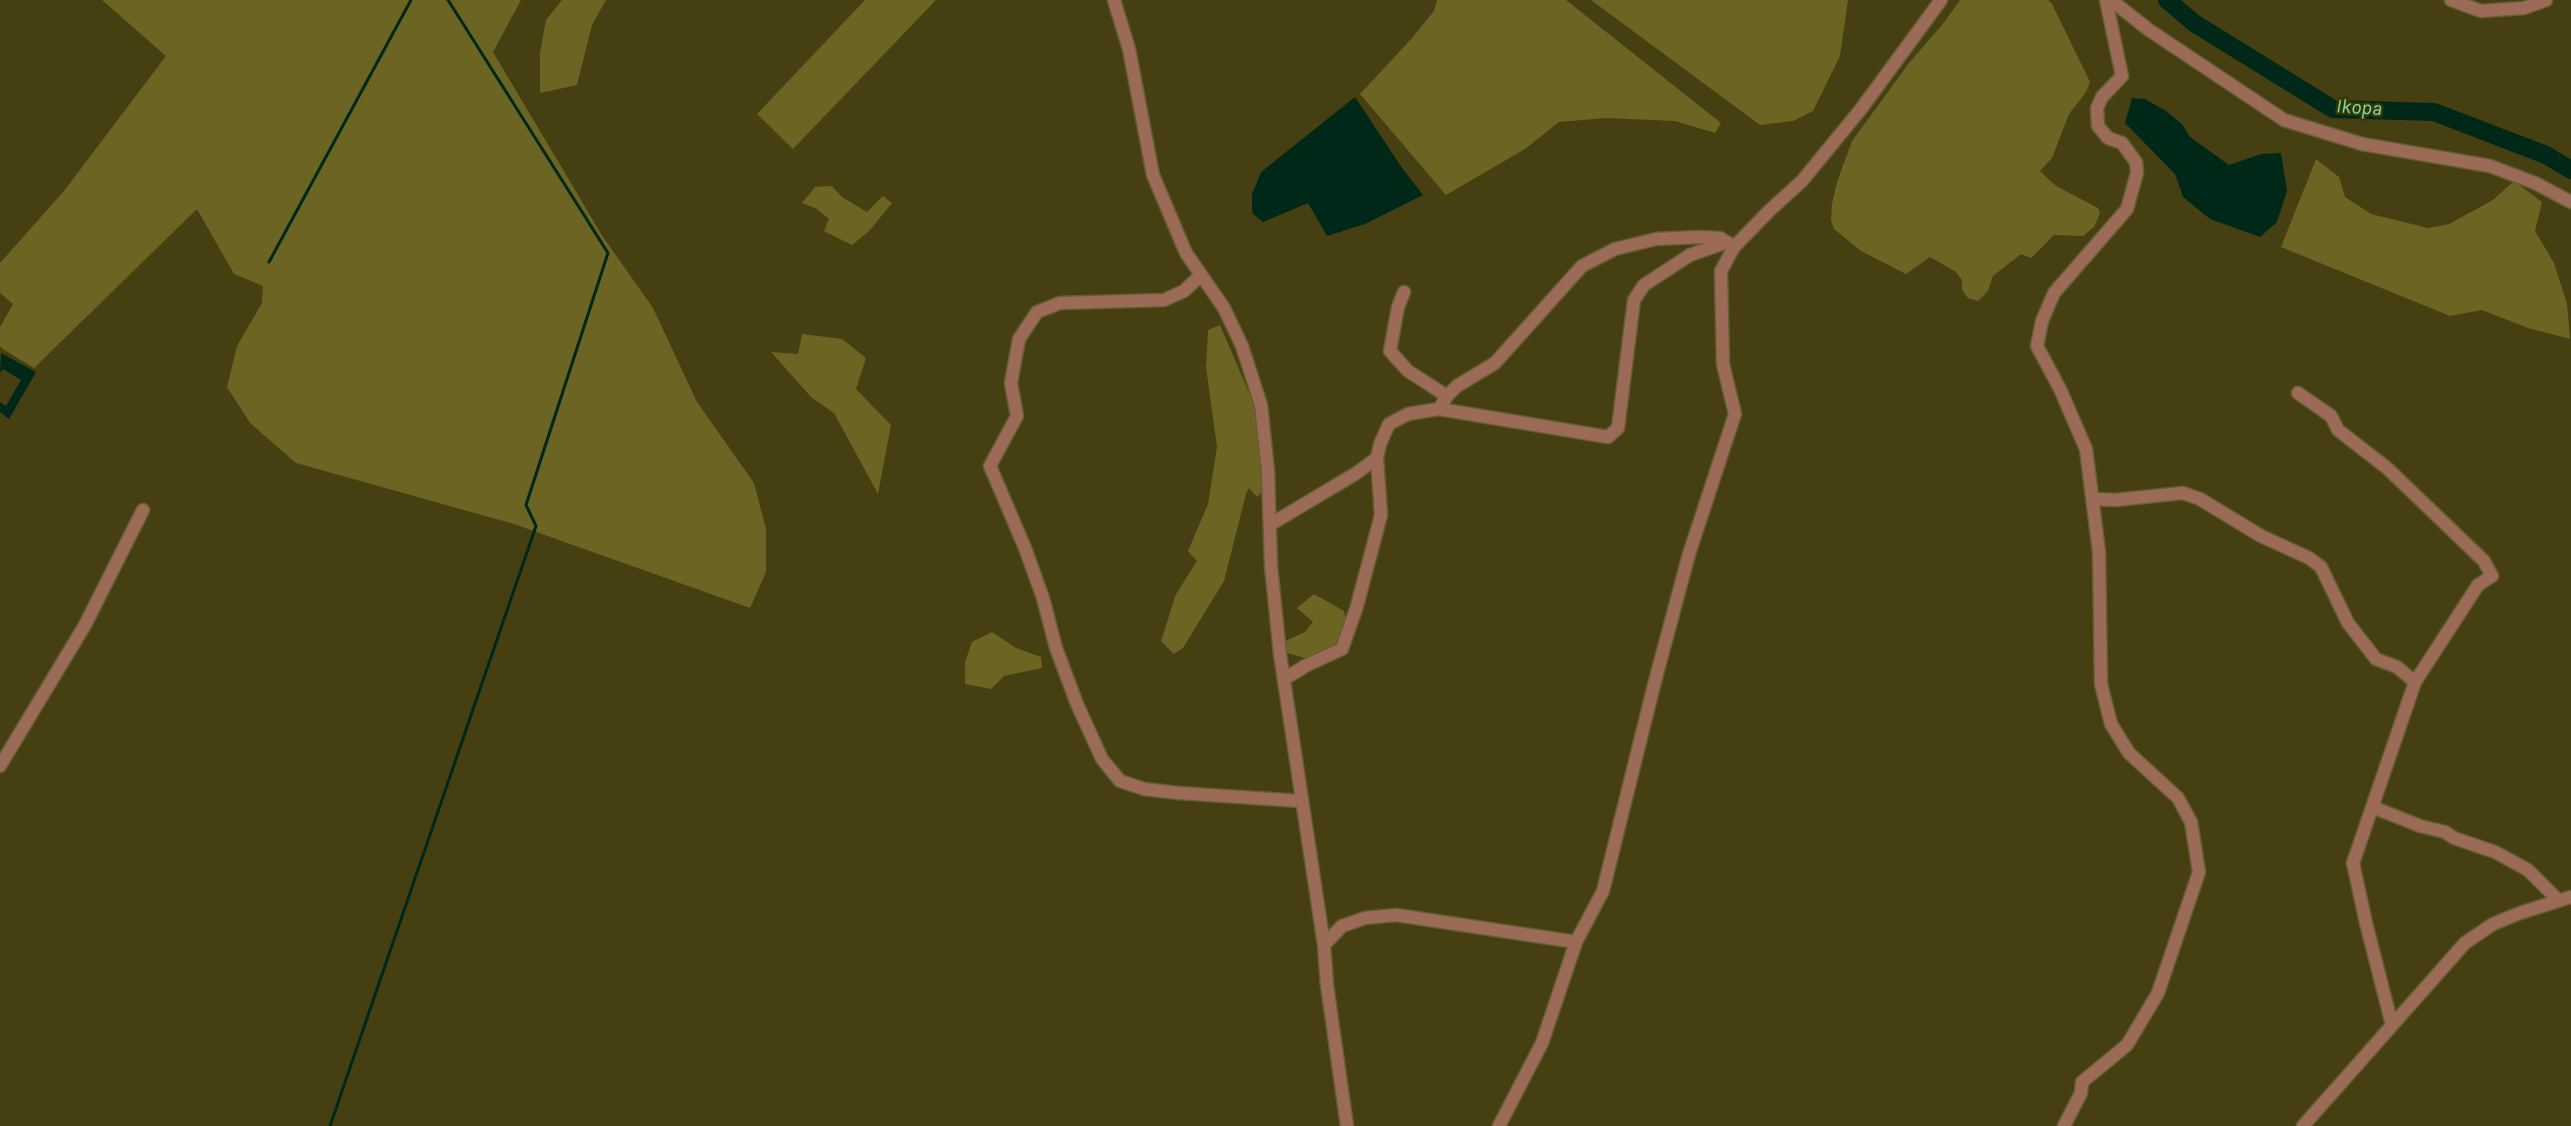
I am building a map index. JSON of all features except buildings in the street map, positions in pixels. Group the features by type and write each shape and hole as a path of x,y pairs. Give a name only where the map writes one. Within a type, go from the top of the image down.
{"street":[{"path":"1114,0 1129,49 1153,175 1186,253 1224,308 1242,346 1261,405 1271,524 1271,566 1284,679 1324,945 1327,985 1347,1126"},
{"path":"1284,679 1306,665 1342,649 1357,606 1381,515 1377,458 1380,444 1389,424 1408,414 1439,410 1608,437 1618,428 1634,300 1644,285 1690,255 1730,245 1802,181 1861,109 1941,0"},
{"path":"2064,1126 2081,1093 2082,1082 2127,1045 2158,993 2199,872 2191,822 2178,798 2129,753 2111,724 2101,684 2099,552 2086,449 2060,389 2037,346 2042,321 2054,293 2127,209 2137,173 2136,162 2122,143 2108,138 2098,126 2099,102 2122,76 2106,0"},
{"path":"2111,0 2158,36 2284,120 2362,144 2490,166 2535,183 2571,202"},
{"path":"2451,0 2481,11 2524,8 2546,0"},
{"path":"1439,410 1447,396 1457,386 1495,363 1582,266 1615,249 1656,240 1720,238 1730,245"},
{"path":"1499,1126 1542,1042 1576,942 1603,891 1689,554 1735,414 1723,364 1721,271 1730,245"},
{"path":"1200,276 1184,291 1164,300 1060,303 1037,312 1019,339 1011,383 1017,417 990,466 1025,548 1043,598 1056,648 1077,704 1102,759 1120,781 1144,789 1178,793 1301,801"},
{"path":"1404,292 1398,307 1390,351 1408,370 1447,396"},
{"path":"2298,393 2331,416 2338,430 2387,468 2489,567 2492,576 2478,585 2415,681 2354,863 2366,923 2392,1025"},
{"path":"1271,524 1355,474 1377,458"},
{"path":"2094,499 2115,500 2183,493 2200,499 2261,536 2309,558 2321,567 2348,623 2376,659 2397,667 2415,681"},
{"path":"0,766 85,625 143,510"},
{"path":"2374,801 2375,808 2495,852 2528,870 2558,900"},
{"path":"2303,1126 2465,943 2493,924 2571,897"},
{"path":"1324,945 1342,926 1365,918 1396,915 1576,942"}],"shaded area":[{"path":"102,0 521,0 493,52 603,237 653,308 697,402 754,483 766,529 766,572 750,608 514,524 296,463 250,423 227,387 237,346 262,303 263,286 234,274 197,209 34,368 3,349 0,346 0,327 13,304 0,293 0,263 64,191 166,56"},
{"path":"562,0 606,0 592,25 577,85 540,93 540,53 546,20"},
{"path":"865,0 936,0 793,149 757,114"},
{"path":"1437,0 1566,0 1721,123 1715,133 1675,121 1606,118 1559,122 1525,149 1446,195 1360,94 1412,38 1434,11"},
{"path":"1591,0 1848,0 1840,56 1813,111 1793,121 1760,125"},
{"path":"1960,0 2048,0 2052,4 2090,82 2086,92 2069,114 2052,158 2040,171 2056,186 2098,208 2100,213 2094,227 2083,236 2054,235 2031,258 2021,254 1993,276 1988,291 1978,301 1968,298 1962,290 1962,280 1956,272 1930,257 1906,274 1861,251 1834,229 1831,220 1837,182 1852,141 1909,63"},
{"path":"1355,97 1402,168 1423,195 1365,224 1327,236 1308,203 1263,222 1252,213 1252,194 1261,172"},
{"path":"2132,98 2145,99 2166,111 2182,124 2190,137 2229,165 2261,154 2281,153 2287,191 2277,222 2260,237 2210,219 2183,197 2175,174 2125,123"},
{"path":"2316,159 2339,177 2345,197 2371,214 2428,228 2449,224 2493,200 2514,181 2542,202 2535,231 2554,263 2567,304 2570,339 2528,328 2482,310 2450,316 2281,247"},
{"path":"832,186 842,197 867,212 883,196 892,203 870,230 852,245 824,231 829,219 817,209 802,203 815,187"},
{"path":"1220,325 1253,402 1260,435 1265,489 1257,497 1249,488 1224,581 1183,648 1174,654 1161,641 1176,594 1197,561 1188,551 1208,504 1217,447 1206,367 1208,330"},
{"path":"802,334 842,339 866,358 856,389 891,425 878,494 834,413 812,398 771,352 798,354"},
{"path":"1,353 36,372 9,419 0,412 0,402 6,406 21,380 3,369 0,373"},
{"path":"1314,594 1344,611 1347,626 1337,648 1312,660 1287,653 1283,642 1305,632 1313,622 1297,608"},
{"path":"992,632 1016,648 1041,657 1042,668 1004,676 991,689 965,684 965,662 972,642"}],"waterway":[{"path":"269,262 411,0"},
{"path":"330,1126 536,526 526,505 608,253 448,0"},
{"name":"Ikopa","path":"2167,0 2194,23 2333,109 2434,112 2546,155 2571,170"}]}
